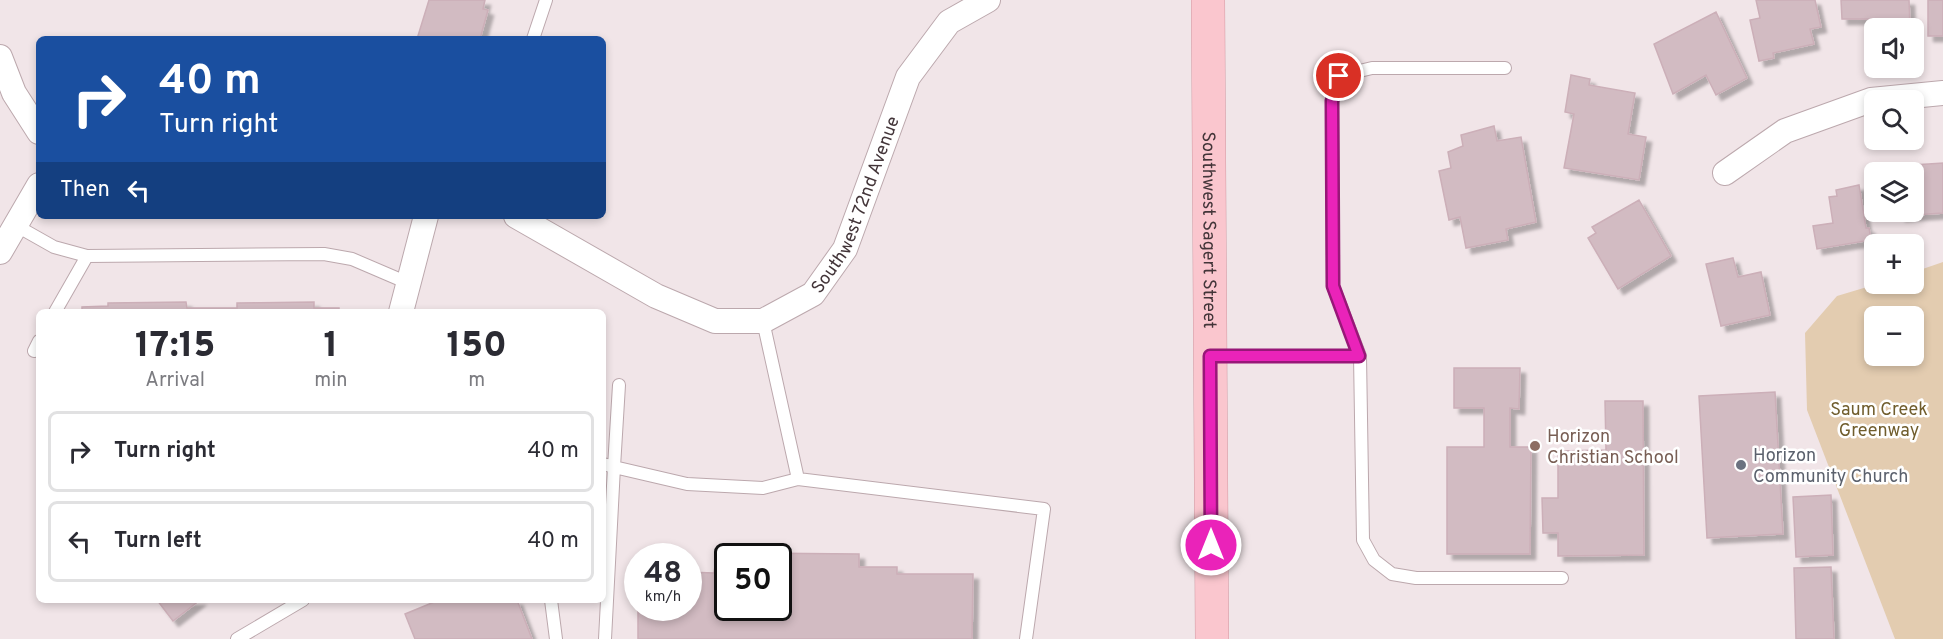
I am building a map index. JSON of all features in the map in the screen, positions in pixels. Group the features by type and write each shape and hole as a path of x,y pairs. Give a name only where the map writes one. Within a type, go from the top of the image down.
{"main road":[{"name":"Southwest Sagert Street","path":"1208,0 1212,639"}],"street":[{"name":"Southwest 72nd Avenue","path":"521,219 656,296 685,309 715,321 763,321 813,294 845,249 908,77 949,22 988,0"},
{"path":"0,57 7,97 36,129"},
{"path":"1725,173 1785,132 1860,104 1871,100 1943,93"},
{"path":"0,252 36,190"},
{"path":"402,309 425,219"}],"lane":[{"path":"534,36 546,0"},
{"path":"1506,68 1372,68 1339,76 1332,101 1333,286 1359,356 1363,540 1374,560 1392,574 1416,578 1562,578"},
{"path":"15,225 54,247 87,256 324,254 352,259 408,283"},
{"path":"58,309 87,256"},
{"path":"763,321 798,479"},
{"path":"1210,356 1359,356"},
{"path":"606,569 609,465 619,385"},
{"path":"609,465 687,484 763,488 798,479 1044,509 1026,639"},
{"path":"237,639 298,603"},
{"path":"551,603 556,639"},
{"path":"604,639 605,603"}],"green space":[{"name":"Saum Creek Greenway","path":"1943,262 1943,639 1895,639 1807,410 1805,333 1837,296 1864,288 1864,294 1924,294 1924,269"}],"building":[{"path":"429,0 485,0 483,9 488,10 481,36 418,36"},
{"path":"1756,0 1815,0 1821,27 1810,29 1814,44 1773,53 1774,58 1759,61 1750,20 1760,18"},
{"path":"1841,0 1909,0 1910,18 1842,19"},
{"path":"1928,0 1943,0 1943,36 1928,36"},
{"path":"1716,12 1747,78 1716,95 1706,75 1673,94 1654,44"},
{"path":"1571,75 1590,79 1589,85 1635,93 1628,134 1646,137 1639,180 1564,168 1574,114 1565,112"},
{"path":"1494,126 1497,141 1521,137 1536,222 1506,229 1508,240 1466,248 1460,217 1449,220 1439,171 1451,168 1448,152 1463,146 1461,135"},
{"path":"1943,163 1943,213 1924,214 1924,164"},
{"path":"1859,185 1864,222 1870,234 1864,234 1864,241 1817,249 1813,226 1833,223 1829,197 1837,196 1836,190"},
{"path":"1639,200 1671,256 1618,289 1588,238 1596,233 1592,227"},
{"path":"1733,258 1738,277 1761,272 1770,315 1721,326 1706,264"},
{"path":"186,302 187,308 237,308 237,303 314,302 314,308 339,309 82,309 82,307 108,306 108,303"},
{"path":"1454,368 1520,368 1519,409 1510,408 1510,447 1531,447 1530,554 1447,554 1447,447 1484,447 1484,408 1454,408"},
{"name":"Horizon Community Church","path":"1775,392 1783,534 1707,538 1699,396"},
{"path":"1605,401 1643,401 1644,555 1558,556 1558,533 1543,533 1542,498 1558,498 1558,451 1606,450"},
{"path":"1831,495 1833,555 1796,557 1793,497"},
{"path":"792,553 859,554 859,567 897,567 897,574 973,574 972,639 638,639 638,621 702,621 702,573 714,573 714,621 792,621"},
{"path":"1831,567 1834,639 1796,639 1794,568"},
{"path":"159,603 196,603 173,621"},
{"path":"432,603 518,603 532,639 415,639 405,614"}],"place":[{"name":"Horizon Christian School","path":"1535,446"},
{"name":"Horizon Community Church","path":"1741,465"}],"route":[{"path":"1211,545 1210,356 1359,356 1333,286 1332,101 1339,76"}]}
